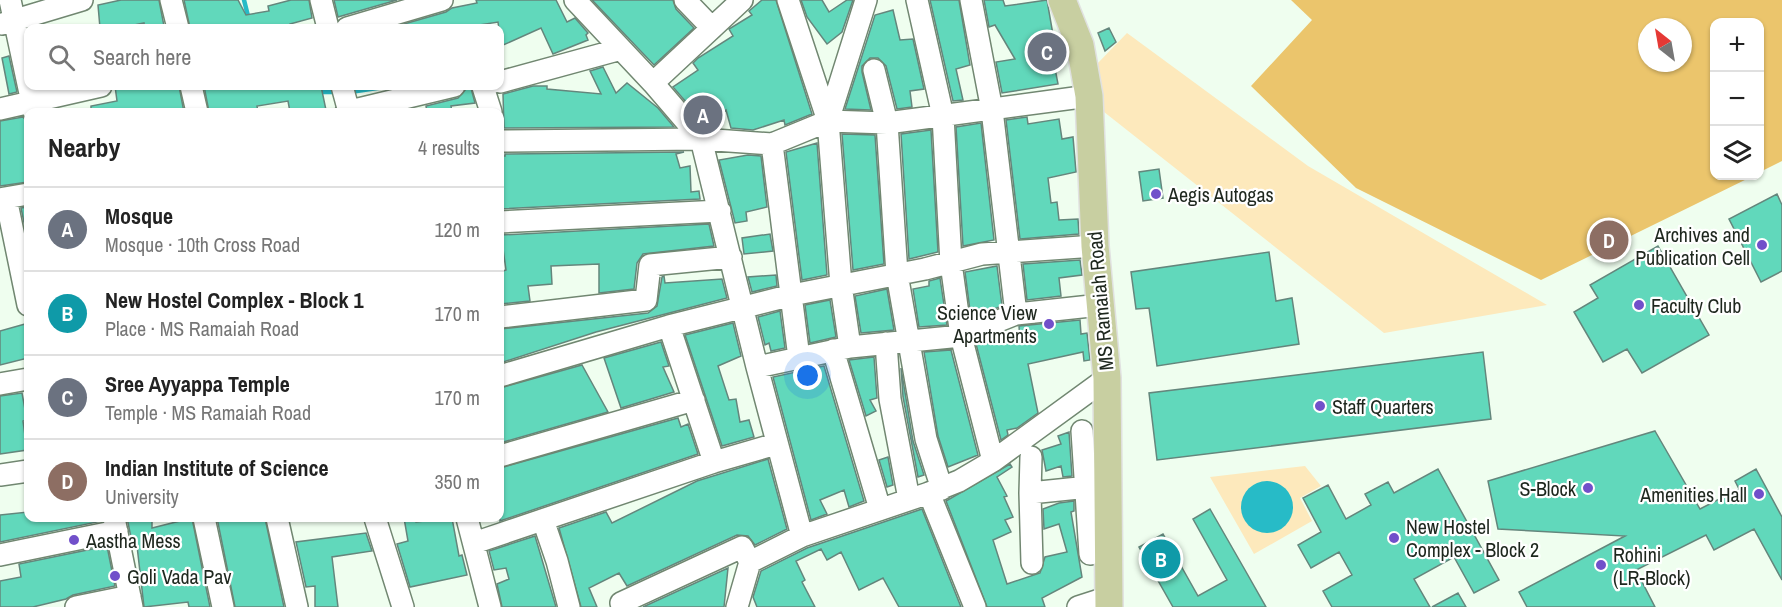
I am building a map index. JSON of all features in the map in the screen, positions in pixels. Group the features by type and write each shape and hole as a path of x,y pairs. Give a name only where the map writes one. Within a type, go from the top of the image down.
{"main road":[{"name":"MS Ramaiah Road","path":"1062,0 1080,45 1089,96 1095,246 1107,378 1097,486 1109,602"}],"street":[{"path":"10,0 7,23 24,78"},
{"path":"7,23 82,0"},
{"path":"171,0 177,24"},
{"path":"321,0 327,24"},
{"path":"361,24 442,0"},
{"path":"575,0 653,82 702,139 757,368 802,536"},
{"path":"685,0 712,28"},
{"path":"653,82 742,0"},
{"path":"788,0 828,121 841,285 841,348 880,509"},
{"path":"828,121 866,0"},
{"path":"917,0 943,116 951,263 961,336 993,461"},
{"path":"971,0 992,110 1016,314"},
{"path":"504,80 621,49"},
{"path":"874,70 887,123 897,274 926,439 936,491 975,607"},
{"path":"28,90 33,107"},
{"path":"0,109 33,107 89,90"},
{"path":"192,90 196,108"},
{"path":"346,104 371,108 439,90"},
{"path":"488,90 490,108"},
{"path":"504,140 702,139 772,144 828,121 887,123 1089,96"},
{"path":"772,144 799,358"},
{"path":"24,195 3,199 24,288"},
{"path":"504,222 720,211"},
{"path":"504,375 669,326 792,295 951,263 982,254 1095,246"},
{"path":"504,317 646,300 650,264 731,257"},
{"path":"757,368 841,348 961,336 1016,314 1100,304"},
{"path":"669,326 714,462"},
{"path":"886,343 890,399 909,499"},
{"path":"750,562 802,536 936,491 993,461 1107,378"},
{"path":"0,384 24,381"},
{"path":"504,455 694,400"},
{"path":"1082,432 1097,486 1090,554"},
{"path":"474,543 714,462 777,444"},
{"path":"1031,457 1032,563"},
{"path":"0,475 24,472"},
{"path":"1030,493 1097,486"},
{"path":"543,520 569,607"},
{"path":"205,522 223,607"},
{"path":"279,522 297,607"},
{"path":"376,522 403,607"},
{"path":"468,522 490,607"},
{"path":"0,555 115,524 131,601 76,607"},
{"path":"621,603 742,547 750,562 737,607"},
{"path":"1078,607 1109,602"}],"shaded area":[{"path":"1291,0 1782,0 1782,161 1764,170 1764,18 1710,18 1710,180 1745,180 1541,280 1356,188 1251,86 1312,20"},
{"path":"1127,33 1308,166 1547,305 1384,333 1099,108 1097,64"},
{"path":"1305,466 1321,486 1300,498 1312,521 1254,554 1210,477"}],"water":[{"path":"1267,481 1277,483 1285,489 1291,497 1293,507 1291,517 1285,525 1277,531 1267,533 1257,531 1249,525 1243,517 1241,507 1243,497 1249,489 1257,483"}],"building":[{"path":"121,0 159,0 164,24 100,24 98,5"},
{"path":"184,0 238,0 246,15 269,11 268,6 291,0 309,0 312,18 290,24 189,24"},
{"path":"334,0 397,0 338,17"},
{"path":"476,0 556,0 567,22 575,18 588,33 586,35 588,40 553,54 541,28 504,45 504,24 498,24 498,22 404,24 446,12 452,8 477,3"},
{"path":"592,0 673,0 676,9 694,28 654,65"},
{"path":"762,0 776,0 812,114 785,125 784,120 753,130 731,128 726,110 705,124 673,87 698,70 693,63 698,58 733,36 729,29 752,15 749,11"},
{"path":"801,0 822,0 829,12 847,0 853,0 842,32 827,44 807,17"},
{"path":"930,0 959,0 970,65 956,69 963,100 953,101"},
{"path":"984,0 1003,0 1005,6 1047,0 1056,52 1047,61 1053,58 1058,84 1002,93 996,62 1015,59 995,25 989,27"},
{"path":"893,10 900,40 913,39 924,89 910,91 912,107 897,109 886,66 878,58 870,58 862,66 862,72 871,110 845,109 875,15"},
{"path":"1109,28 1116,42 1105,51 1098,33"},
{"path":"9,56 17,92 9,94 2,58"},
{"path":"603,67 616,93 627,83 658,108 674,127 504,128 503,94 533,86 547,86 547,89 601,94 590,71"},
{"path":"116,90 180,90 183,108 91,108 91,106 117,101"},
{"path":"205,90 322,90 326,108 289,108 288,101 257,106 257,108 208,108"},
{"path":"465,90 472,90 475,103 451,106 451,108 426,108 426,106 458,98"},
{"path":"1027,117 1028,124 1059,119 1062,139 1073,137 1076,172 1048,178 1051,203 1057,202 1059,220 1078,219 1079,234 1020,239 1006,120"},
{"path":"24,118 24,183 0,186 0,121"},
{"path":"981,123 994,240 963,246 956,127"},
{"path":"931,130 938,252 909,259 901,134"},
{"path":"842,134 875,135 884,264 853,270"},
{"path":"817,143 827,275 802,280 786,152"},
{"path":"684,152 676,154 680,168 690,166 691,192 699,191 700,199 504,209 505,154"},
{"path":"748,155 761,156 767,207 746,212 747,221 735,223 719,160"},
{"path":"1159,169 1163,198 1143,201 1139,172"},
{"name":"Archives and Publication Cell","path":"1777,194 1782,205 1782,271 1761,282 1729,219"},
{"path":"709,224 714,246 643,254 637,263 634,289 599,293 599,264 551,266 552,284 528,286 530,301 504,304 504,271 506,270 504,235"},
{"path":"770,234 773,251 744,254 742,238"},
{"name":"Faculty Club","path":"1658,246 1709,335 1642,373 1627,349 1603,362 1574,312 1598,298 1590,285"},
{"path":"1269,252 1276,301 1292,298 1299,344 1157,366 1149,308 1136,309 1131,272"},
{"path":"1080,260 1082,275 1059,278 1061,296 1027,300 1023,264"},
{"path":"997,266 1002,306 971,318 965,272"},
{"path":"776,275 777,286 752,292 748,277"},
{"path":"664,276 665,283 722,279 727,298 596,332 504,362 504,329 648,313 657,306"},
{"path":"940,278 947,325 919,327 913,289 929,286 929,281"},
{"path":"887,289 894,330 861,333 855,296"},
{"path":"830,300 836,337 810,343 805,305"},
{"path":"780,311 785,348 771,351 769,343 765,345 758,317"},
{"path":"1080,320 1081,334 1087,333 1090,360 1084,361 1083,352 1028,364 1038,413 1017,428 1007,430 1008,435 1001,440 976,344 1020,340 1019,326"},
{"path":"733,323 741,356 718,366 729,400 736,399 740,422 749,420 754,437 722,446 685,335"},
{"path":"24,324 24,359 0,365 0,331"},
{"path":"661,342 669,366 663,367 674,392 621,408 604,358"},
{"path":"951,350 978,455 948,467 938,436 924,352"},
{"name":"Staff Quarters","path":"1483,352 1491,419 1157,460 1149,393"},
{"path":"874,357 877,398 870,400 876,411 866,416 849,360"},
{"path":"582,365 608,412 504,442 504,387"},
{"path":"824,366 864,501 849,507 844,490 820,500 827,514 811,520 773,377"},
{"path":"901,368 913,441 924,475 918,477 903,397"},
{"path":"22,393 24,450 0,454 0,396"},
{"path":"678,418 681,427 688,424 698,454 504,520 504,467"},
{"path":"1655,431 1700,509 1739,489 1735,481 1756,469 1782,517 1782,580 1754,529 1714,550 1706,535 1636,570 1655,607 1527,607 1519,592 1625,536 1498,529 1488,481"},
{"path":"1069,432 1072,476 1063,477 1061,466 1046,471 1042,450 1061,444 1058,436"},
{"path":"888,457 893,485 887,487 879,460"},
{"path":"768,459 787,529 755,545 748,536 737,535 627,586 619,573 589,588 597,607 581,607 559,528 606,512 612,523 697,481"},
{"path":"1010,464 1012,467 997,477 1007,496 1004,497 1013,517 1005,520 1011,532 993,540 1007,584 1040,573 1045,557 1067,552 1059,524 1044,529 1043,509 1059,503 1074,501 1074,511 1071,512 1082,577 1042,598 1045,607 987,607 946,501"},
{"name":"New Hostel Complex - Block 2","path":"1438,469 1499,580 1474,593 1454,557 1414,579 1430,607 1332,607 1323,591 1352,575 1339,552 1311,568 1298,545 1321,532 1303,498 1328,485 1346,519 1371,505 1365,494 1388,482 1394,493"},
{"path":"922,509 961,607 899,607 883,578 859,590 841,552 827,560 821,549 796,561 805,580 802,582 815,607 757,607 753,597 761,571 807,548"},
{"path":"1210,509 1266,607 1173,607 1139,547 1163,534 1198,596 1227,580 1193,519"},
{"path":"24,512 24,522 97,522 0,542 0,515"},
{"path":"128,522 152,522 152,528 176,522 193,522 210,607 189,607 188,602 144,607 137,546 133,547"},
{"path":"218,522 266,522 284,607 235,607"},
{"path":"405,522 453,522 459,556 462,555 467,575 410,587 397,544 408,541"},
{"path":"366,533 372,551 332,557 338,607 315,607 315,586 306,587 296,542"},
{"path":"535,536 556,607 502,607 497,584 509,579 506,568 494,570 489,551"},
{"path":"107,546 115,586 33,607 0,607 0,581 21,577 19,564"},
{"path":"728,568 724,607 643,607"},
{"name":"New Hostel Complex - Block 2","path":"1458,593 1466,607 1432,607"}],"waterway":[{"path":"244,0 250,24"},
{"path":"350,92 364,90"},
{"path":"317,92 338,92"}],"place":[{"name":"Sree Ayyappa Temple","path":"1047,52"},
{"name":"Mosque","path":"703,115"},
{"name":"Aegis Autogas","path":"1156,194"},
{"name":"Indian Institute of Science","path":"1609,240"},
{"name":"Archives and Publication Cell","path":"1762,245"},
{"name":"Faculty Club","path":"1639,305"},
{"name":"Science View Apartments","path":"1049,324"},
{"name":"Staff Quarters","path":"1320,406"},
{"name":"S-Block","path":"1588,488"},
{"name":"Amenities Hall","path":"1759,494"},
{"name":"New Hostel Complex - Block 2","path":"1394,538"},
{"name":"Aastha Mess","path":"74,540"},
{"name":"New Hostel Complex - Block 1","path":"1161,559"},
{"name":"Rohini (LR-Block)","path":"1601,565"},
{"name":"Goli Vada Pav","path":"115,576"}]}
